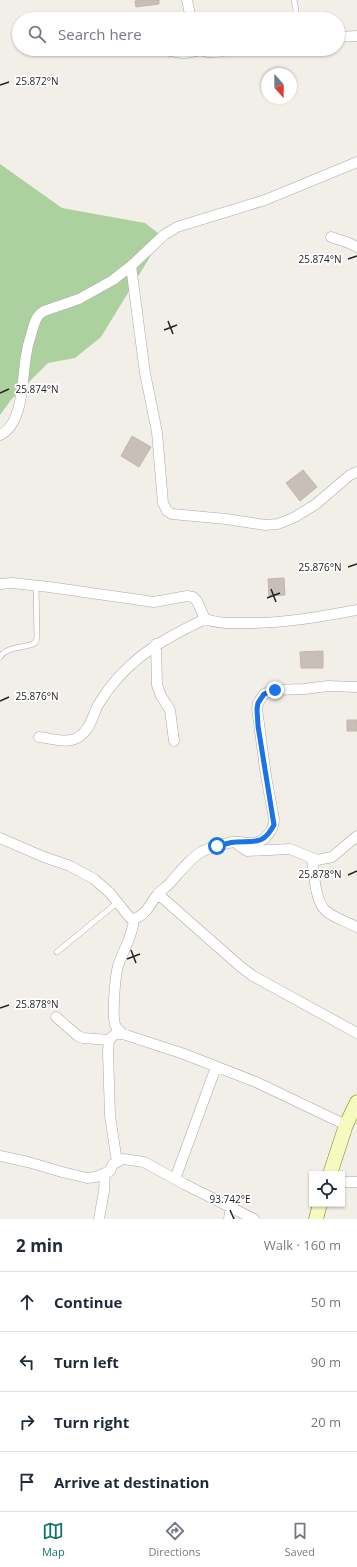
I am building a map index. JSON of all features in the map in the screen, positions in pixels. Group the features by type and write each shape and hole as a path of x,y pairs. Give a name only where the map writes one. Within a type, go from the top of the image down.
{"street":[{"path":"187,0 190,12"},
{"path":"345,37 357,36"},
{"path":"0,435 12,425 16,415 26,354 34,324 39,314 50,308 69,303 90,294 113,280 131,266 168,231 266,200 357,162"},
{"path":"332,237 357,247"},
{"path":"131,266 145,373 157,432 163,502 167,511 172,514 226,519 265,525 278,524 295,517 316,504 350,474 357,472"},
{"path":"0,584 12,583 36,585 154,602 187,596 193,597 197,601 205,618"},
{"path":"39,737 71,741 78,738 85,732 98,705 109,689 129,665 156,644 205,618 222,623 275,623 308,619 357,610"},
{"path":"156,644 157,685 161,696 170,710 174,741"},
{"path":"0,838 81,871 94,879 118,902 130,918 140,918 158,894 196,856 204,851 234,842 253,843 261,840 266,837 274,825 258,726 257,709 260,698 264,694 275,690 328,686 357,687"},
{"path":"234,842 247,851 290,849 312,859 323,860 332,857 357,836"},
{"path":"312,859 318,897 321,905 332,915 357,927"},
{"path":"158,894 253,976 357,1033"},
{"path":"123,1034 115,1024 114,1016 116,976 123,951 132,934 134,919"},
{"path":"56,1017 78,1036 83,1038 109,1040"},
{"path":"117,1162 110,1116 108,1052 109,1040 115,1034 123,1034 256,1082 346,1125"},
{"path":"175,1179 216,1067"},
{"path":"331,1171 346,1125 357,1102"},
{"path":"0,1156 87,1178 96,1177 110,1171 113,1164 123,1159 144,1162 254,1219"},
{"path":"98,1219 104,1190 105,1173"},
{"path":"345,1182 357,1182"},
{"path":"229,1219 231,1207"},
{"path":"316,1219 319,1207"}],"lane":[{"path":"294,0 296,12"},
{"path":"0,657 9,650 29,646 35,643 37,638 36,585"},
{"path":"57,952 118,902"}],"green space":[{"path":"0,164 62,208 145,223 158,233 156,247 101,337 75,358 48,363 11,400 0,415"}],"building":[{"path":"159,0 159,4 136,7 135,1"},
{"path":"132,436 151,447 139,467 121,456"},
{"path":"303,470 317,487 300,501 286,483"},
{"path":"284,578 285,595 269,596 268,579"},
{"path":"323,651 323,668 301,668 300,652"},
{"path":"347,720 357,720 357,731 347,731"}],"route":[{"path":"217,846 234,842 253,843 266,837 274,825 258,726 257,709 260,698 269,691 275,690"}]}
